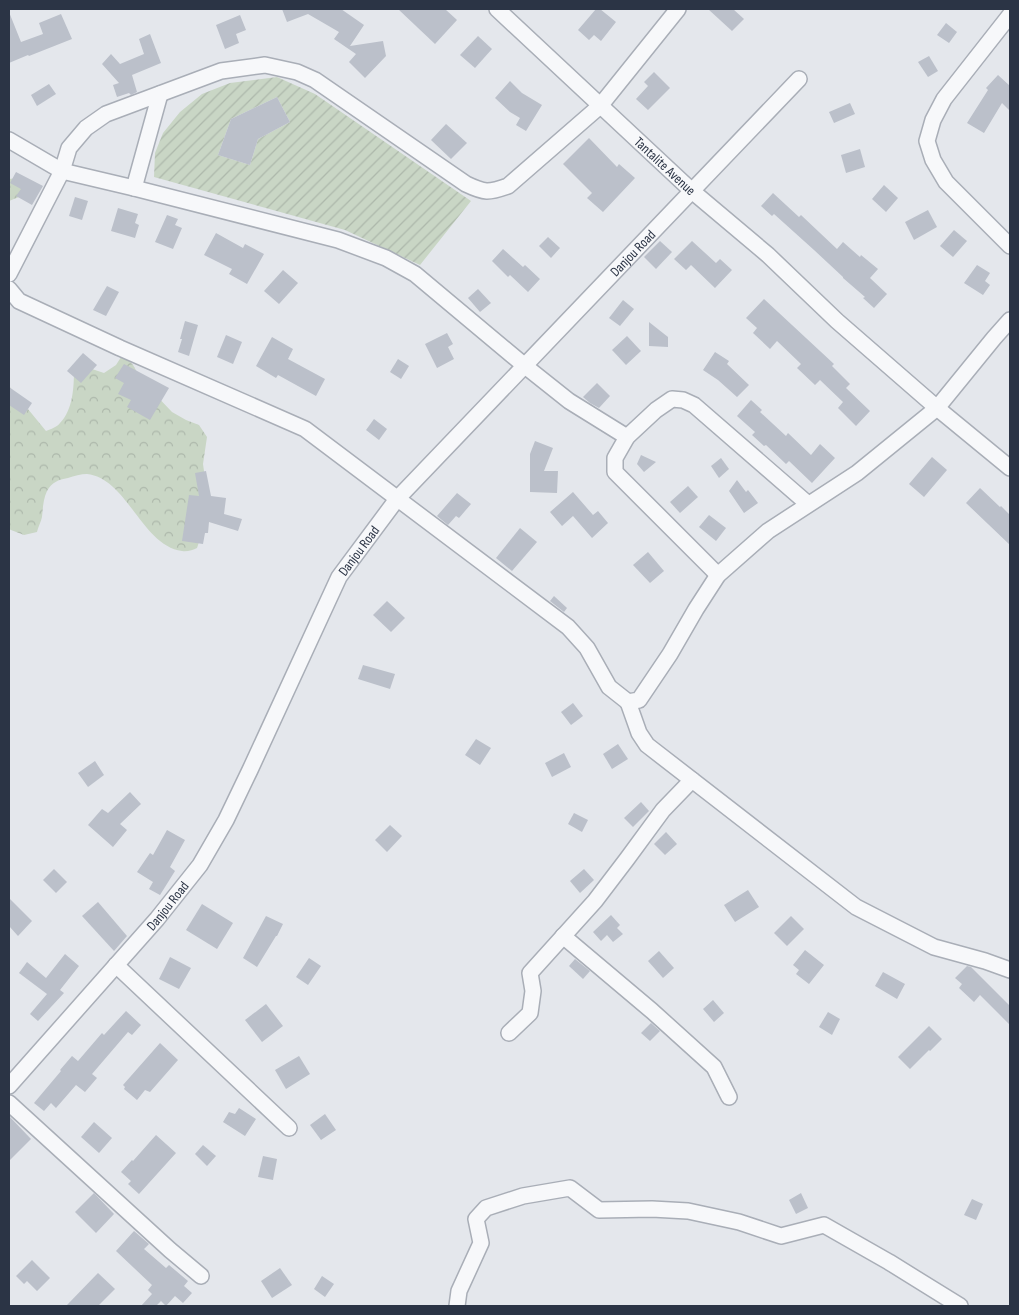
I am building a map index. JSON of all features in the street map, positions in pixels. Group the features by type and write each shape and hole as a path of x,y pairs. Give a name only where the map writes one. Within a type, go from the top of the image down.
{"street":[{"name":"Tantalite Avenue","path":"497,9 692,191 768,255 836,321 1010,468"},
{"path":"9,274 62,171 68,148 86,128 106,114 221,70 265,65 297,72 315,80 466,184 491,192 508,186 600,106 678,9"},
{"path":"1010,15 944,99 933,120 927,141 933,160 946,182 1010,246"},
{"name":"Danjou Road","path":"9,1086 157,919 200,865 250,770 339,577 397,499 799,79"},
{"path":"134,188 160,94"},
{"path":"9,140 62,171 338,240 386,258 415,274 525,366 569,400 627,437"},
{"path":"9,290 19,301 305,429 568,627 587,648 609,687 628,702 639,734 647,745 856,907 934,947 985,960 1010,970"},
{"path":"628,702 639,700 670,654 718,575 768,530 857,473 937,408 1010,320"},
{"path":"718,575 615,472 615,458 627,437 656,410 672,399 682,400 694,406 808,504"},
{"path":"509,1033 530,1013 532,991 530,973 595,901 663,810 692,780"},
{"path":"563,936 652,1011 714,1067 729,1097"},
{"path":"116,965 289,1128"},
{"path":"9,1103 201,1276"},
{"path":"457,1306 459,1291 481,1243 476,1219 486,1208 523,1196 570,1188 599,1210 652,1209 688,1211 739,1222 781,1236 824,1224 960,1306"}],"green space":[{"path":"277,77 315,94 471,201 420,265 345,230 154,177 155,153 163,133 180,112 202,94 230,83","holes":["277,97 290,122 258,139 250,165 218,155 231,119"]},
{"path":"17,178 24,195 9,201 9,179"},
{"path":"123,354 133,365 141,379 172,412 199,425 207,437 203,464 205,478 201,536 197,548 184,551 168,546 156,537 113,487 101,478 87,474 61,480 51,485 43,504 42,517 37,532 24,535 9,529 9,386 46,431 59,424 68,412 73,391 74,369 89,368 104,373 116,365"}],"building":[{"path":"282,9 341,9 364,25 350,46 383,41 386,56 365,78 349,62 356,54 334,39 339,32 308,14 287,22"},
{"path":"398,9 445,9 457,20 435,44"},
{"path":"596,9 600,9 616,22 601,41 594,35 589,40 578,30"},
{"path":"708,9 733,9 744,19 732,31"},
{"path":"9,12 21,42 43,34 39,23 61,14 72,39 9,63"},
{"path":"240,15 246,30 236,34 239,43 225,49 216,25"},
{"path":"946,23 957,32 949,43 937,35"},
{"path":"150,34 161,63 132,75 137,92 117,97 113,85 119,83 102,64 111,54 120,64 144,54 139,39"},
{"path":"478,36 492,49 475,68 460,55"},
{"path":"929,56 938,71 928,77 918,62"},
{"path":"654,72 670,88 648,110 636,99 648,86 644,82"},
{"path":"998,75 1010,86 1010,111 1002,103 984,133 967,123 988,90 986,88"},
{"path":"510,81 522,93 542,105 526,131 516,125 520,118 510,112 495,98"},
{"path":"49,84 56,94 37,106 31,95"},
{"path":"277,97 290,122 258,139 250,165 218,155 231,119"},
{"path":"850,103 855,114 834,123 829,112"},
{"path":"446,124 467,143 451,159 431,140"},
{"path":"589,138 617,167 619,164 635,178 603,212 587,198 592,193 563,164"},
{"path":"860,149 865,167 846,173 841,155"},
{"path":"16,172 43,186 32,205 16,196 21,189 10,183"},
{"path":"884,185 898,198 886,212 872,199"},
{"path":"773,193 799,217 801,215 837,249 843,242 878,269 870,278 887,294 874,308 863,298 865,297 814,250 774,214 772,216 761,206"},
{"path":"75,197 88,201 82,220 69,216"},
{"path":"118,208 138,214 135,223 139,225 135,238 111,231"},
{"path":"928,210 937,227 914,240 905,222"},
{"path":"167,215 178,219 175,225 182,228 173,249 155,242"},
{"path":"954,230 967,241 953,257 940,246"},
{"path":"216,233 243,248 245,244 264,254 247,284 229,274 232,269 204,255"},
{"path":"548,237 560,248 551,258 539,246"},
{"path":"660,241 672,252 656,269 644,257"},
{"path":"692,241 716,263 720,259 732,270 715,288 691,265 686,270 674,259"},
{"path":"503,249 540,279 528,292 510,275 508,277 492,261"},
{"path":"977,265 990,273 985,281 990,285 983,295 964,283"},
{"path":"283,270 298,283 279,304 264,291"},
{"path":"107,286 119,292 106,316 93,310"},
{"path":"478,289 491,303 480,312 468,298"},
{"path":"764,299 834,364 832,366 850,384 846,388 870,411 856,426 838,408 843,402 820,380 815,385 797,368 801,364 777,341 770,349 753,333 757,328 746,318"},
{"path":"623,300 634,309 620,326 609,318"},
{"path":"185,321 198,325 189,356 178,352"},
{"path":"649,322 668,337 668,347 649,346"},
{"path":"447,333 453,344 448,347 454,359 437,368 425,344"},
{"path":"226,335 242,342 233,364 217,357"},
{"path":"627,336 641,351 626,365 612,350"},
{"path":"272,337 293,349 288,359 325,379 316,396 278,375 276,378 256,366"},
{"path":"715,352 729,361 727,364 749,385 737,397 703,370"},
{"path":"83,353 97,365 81,383 67,371"},
{"path":"398,359 409,366 401,379 390,372"},
{"path":"124,364 169,388 150,420 127,407 131,400 118,394 124,383 115,378"},
{"path":"597,383 610,396 599,408 583,397"},
{"path":"9,387 32,403 24,415 9,405"},
{"path":"751,400 762,410 760,412 786,436 788,433 811,455 820,444 835,458 812,483 789,461 786,464 766,445 764,446 752,435 755,432 737,416"},
{"path":"374,419 387,429 379,440 366,430"},
{"path":"535,441 553,448 544,471 558,471 557,493 530,492 530,454"},
{"path":"641,455 656,462 644,472 637,464"},
{"path":"932,457 947,470 924,497 909,484"},
{"path":"721,458 729,469 719,478 711,466"},
{"path":"206,471 211,496 226,498 224,514 242,519 238,531 209,522 208,533 205,533 203,544 182,541 189,495 199,496 195,473"},
{"path":"737,480 758,503 744,513 729,491"},
{"path":"688,486 698,497 680,513 670,502"},
{"path":"980,488 1010,515 1010,545 966,503"},
{"path":"573,492 593,515 598,511 608,523 592,538 573,516 562,526 550,512"},
{"path":"457,493 471,504 459,518 456,516 448,525 437,516"},
{"path":"709,515 726,528 716,541 699,527"},
{"path":"520,528 537,542 512,571 496,558"},
{"path":"648,552 664,571 650,583 633,565"},
{"path":"554,596 567,608 564,612 550,601"},
{"path":"387,601 405,618 391,632 373,615"},
{"path":"363,665 395,674 390,689 358,679"},
{"path":"573,703 583,716 571,725 561,712"},
{"path":"476,739 491,748 480,765 465,755"},
{"path":"618,744 628,759 612,769 603,754"},
{"path":"564,753 571,767 552,777 545,763"},
{"path":"95,761 104,775 88,787 78,773"},
{"path":"130,792 141,804 120,824 127,830 113,847 88,825 102,809 108,813"},
{"path":"641,802 649,811 633,827 624,818"},
{"path":"574,813 588,820 582,832 568,824"},
{"path":"390,825 402,836 387,852 375,840"},
{"path":"167,830 185,840 170,867 175,871 160,895 149,889 153,882 137,872 150,853 153,855"},
{"path":"666,832 677,844 665,855 654,844"},
{"path":"54,869 67,882 56,893 43,880"},
{"path":"584,869 594,880 580,893 570,881"},
{"path":"748,890 759,907 735,922 724,905"},
{"path":"9,898 32,921 18,936 9,926"},
{"path":"98,902 127,936 114,951 82,916"},
{"path":"202,904 233,923 217,949 186,930"},
{"path":"611,915 620,925 617,928 623,934 613,942 607,935 601,941 593,932"},
{"path":"266,916 283,924 257,967 243,958"},
{"path":"791,916 804,929 787,946 774,933"},
{"path":"805,950 824,965 809,984 796,974 799,970 793,965"},
{"path":"659,951 674,968 663,978 648,961"},
{"path":"65,954 79,966 60,990 64,993 38,1021 30,1014 47,994 19,973 27,962 46,978"},
{"path":"170,957 191,968 179,989 159,979"},
{"path":"309,958 321,966 308,985 296,977"},
{"path":"575,959 590,971 583,979 569,966"},
{"path":"967,966 971,967 1010,1006 1010,1025 980,995 974,1002 959,988 962,984 955,978"},
{"path":"883,972 905,984 897,999 875,986"},
{"path":"713,1000 724,1013 714,1022 703,1009"},
{"path":"266,1004 283,1026 262,1042 245,1020"},
{"path":"126,1011 141,1025 132,1035 128,1032 92,1074 97,1078 85,1092 76,1085 56,1108 51,1103 44,1111 34,1103 72,1056 78,1061 102,1033 104,1035"},
{"path":"828,1012 840,1019 832,1035 819,1027"},
{"path":"651,1023 660,1031 650,1041 641,1033"},
{"path":"929,1026 942,1039 910,1069 898,1057"},
{"path":"160,1043 178,1060 150,1092 145,1090 137,1100 124,1089 123,1085"},
{"path":"299,1056 310,1074 286,1089 275,1070"},
{"path":"239,1108 256,1119 245,1136 223,1122 229,1112 235,1114"},
{"path":"325,1114 336,1130 321,1140 310,1125"},
{"path":"9,1116 31,1139 9,1161"},
{"path":"94,1122 112,1138 99,1153 81,1137"},
{"path":"156,1135 176,1153 139,1194 128,1184 131,1181 121,1172"},
{"path":"203,1145 216,1156 207,1166 195,1154"},
{"path":"263,1156 277,1159 273,1180 258,1177"},
{"path":"94,1193 114,1214 96,1233 75,1212"},
{"path":"801,1193 808,1208 796,1214 789,1200"},
{"path":"972,1199 983,1204 976,1220 964,1215"},
{"path":"134,1231 149,1244 144,1249 166,1268 169,1265 188,1281 184,1286 192,1293 183,1303 175,1296 166,1306 161,1301 156,1306 141,1306 152,1294 148,1290 152,1285 116,1251"},
{"path":"32,1260 50,1278 37,1291 27,1281 24,1284 16,1276"},
{"path":"280,1268 292,1285 272,1298 261,1281"},
{"path":"98,1273 115,1289 98,1306 66,1306"},
{"path":"322,1276 334,1284 325,1297 314,1289"}]}
